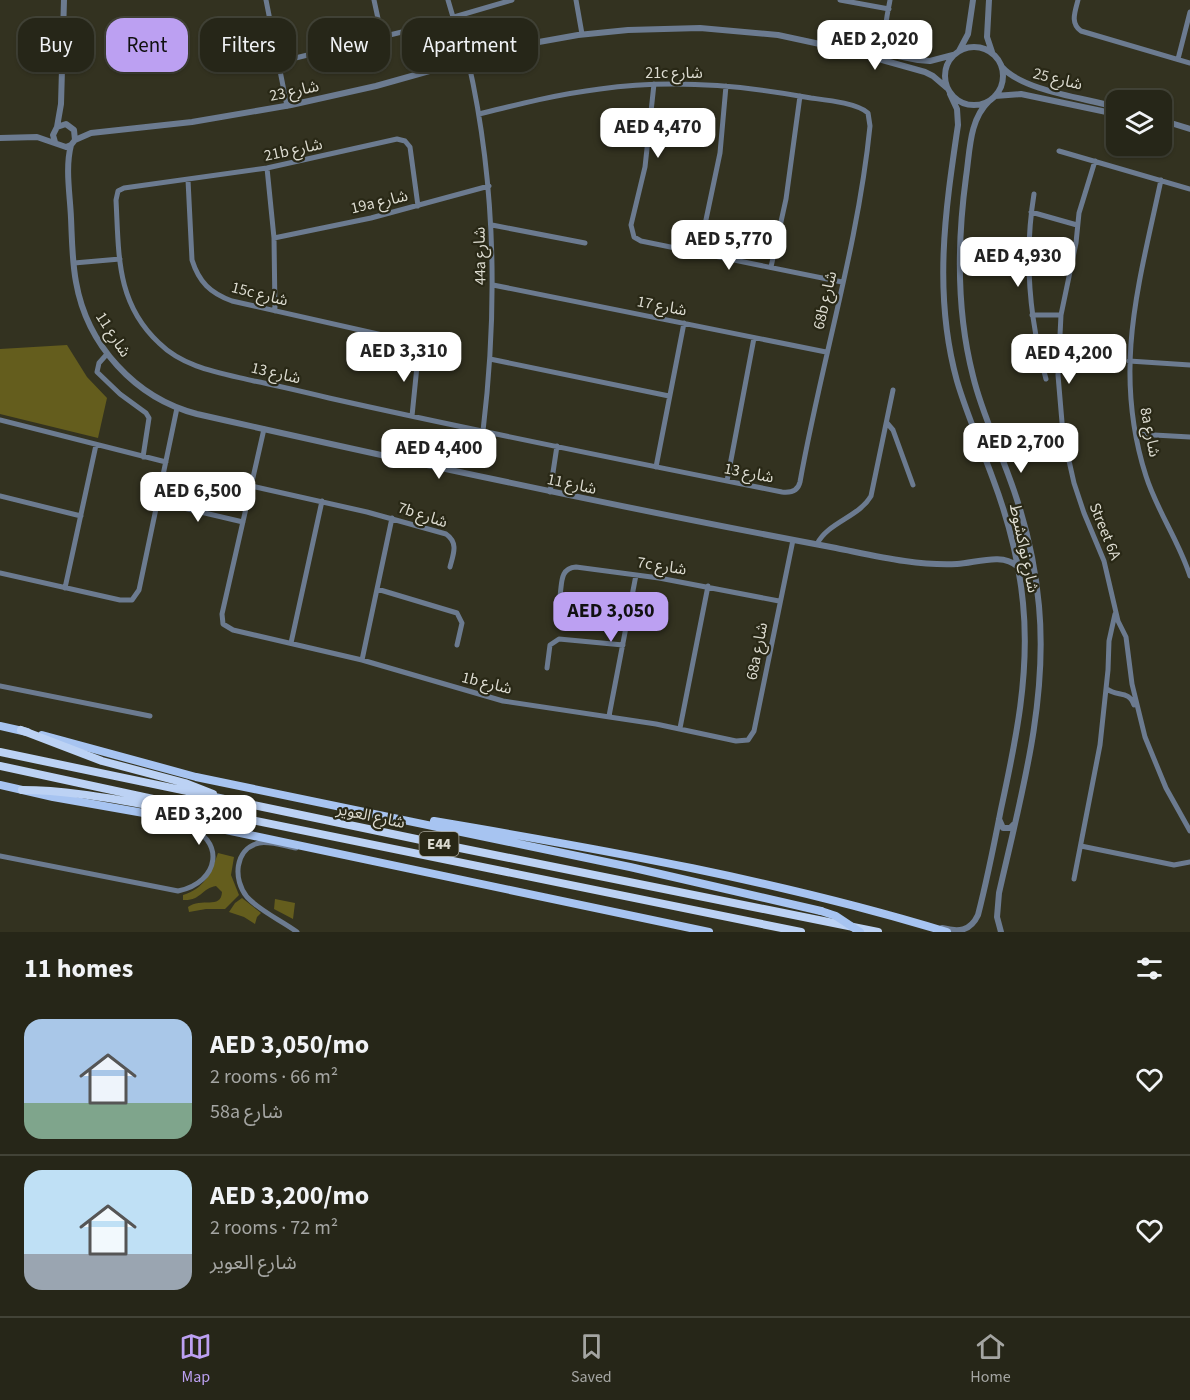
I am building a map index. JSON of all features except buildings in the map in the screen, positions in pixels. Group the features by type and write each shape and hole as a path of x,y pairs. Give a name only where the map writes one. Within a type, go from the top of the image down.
{"highway":[{"path":"21,730 120,766 195,786 224,800"},
{"name":"شارع العوير","path":"0,752 224,800 878,932"},
{"name":"شارع العوير","path":"0,766 232,816 801,932"},
{"path":"22,790 116,800 208,816 232,816"}],"main road":[{"path":"0,726 70,742 165,770 630,867 821,911 836,916 860,932"},
{"path":"0,785 155,815 709,932"},
{"path":"373,813 544,839 771,886 947,932"}],"street":[{"path":"58,144 53,135 61,104 64,0"},
{"path":"266,0 270,18"},
{"path":"374,0 378,18"},
{"path":"448,0 453,16"},
{"path":"390,35 512,0"},
{"path":"576,0 580,34"},
{"path":"840,0 889,9"},
{"path":"890,0 885,35 887,46 895,55"},
{"path":"973,0 968,34 949,60 944,74 949,91 955,99 968,104 982,104 991,99 1003,78 1000,64 992,53 987,37 989,0"},
{"path":"1078,0 1074,16 1075,25 1081,31 1190,63"},
{"path":"1178,59 1190,12"},
{"name":"شارع 23","path":"538,42 580,34 652,28 700,28 751,32 871,50 918,60 930,61 956,53"},
{"path":"871,50 880,44 885,35"},
{"name":"شارع 23","path":"819,43 925,72 940,81 949,91"},
{"path":"956,53 972,47 986,49 992,53"},
{"name":"شارع 25","path":"1000,64 1022,82 1106,104"},
{"path":"281,72 289,106"},
{"name":"شارع 23","path":"73,142 91,133 184,123 289,106 378,86 425,72"},
{"name":"44a شارع","path":"469,72 479,114 492,225 494,285 483,431"},
{"path":"654,84 648,149 631,225 632,234 641,241 842,282"},
{"name":"21c شارع","path":"479,114 576,92 654,84 726,86 800,96 857,107 868,113"},
{"path":"699,253 720,153 726,86"},
{"name":"شارع نواكشوط","path":"923,924 961,932 975,921 1016,739 1025,670 1024,624 1018,567 1013,544 1001,501 976,437 957,379 945,319 942,268 944,227 958,125 957,109 949,91"},
{"name":"شارع 25","path":"991,99 1021,94 1106,112"},
{"path":"771,267 786,200 800,96"},
{"name":"شارع نواكشوط","path":"991,99 979,112 973,127 960,230 959,289 966,347 973,376 1023,519 1035,574 1041,640 1037,707 999,893 997,917 1001,932"},
{"path":"0,138 37,137 66,147 73,142 76,133 70,126 61,104"},
{"name":"68b شارع","path":"794,491 801,482 826,352 865,174 870,126 868,113"},
{"path":"37,137 63,124 70,126"},
{"path":"1172,125 1190,131"},
{"name":"شارع 23","path":"70,126 91,133"},
{"name":"21b شارع","path":"118,191 128,187 267,168 393,139 402,139 411,151 418,206"},
{"name":"شارع 11","path":"73,142 68,164 74,260 81,302 96,338 109,356 141,387 179,409 548,491 901,560 934,564 967,564 999,559"},
{"name":"شارع 11","path":"58,144 68,164"},
{"path":"1059,151 1190,189"},
{"name":"Street 6A","path":"1095,161 1077,225 1061,315 1058,375 1062,434 1076,491 1104,561 1119,623 1124,632 1132,684 1147,744 1160,777 1190,831"},
{"path":"267,168 274,238 275,311"},
{"name":"15c شارع","path":"188,180 192,260 200,280 206,287 222,297 405,340 416,347 418,360 412,416"},
{"name":"8a شارع","path":"1161,180 1131,327 1130,398 1140,455 1153,494 1179,547 1190,576"},
{"name":"19a شارع","path":"274,238 418,206 489,186"},
{"name":"شارع 13","path":"118,191 116,200 124,288 135,315 147,332 177,357 214,371 412,416 782,492 794,491"},
{"path":"1034,194 1028,257 1032,315 1046,379"},
{"path":"1031,212 1077,225"},
{"path":"492,225 585,243"},
{"path":"74,260 120,259"},
{"name":"شارع 17","path":"494,285 826,352"},
{"path":"1032,315 1061,315"},
{"path":"656,467 684,323"},
{"path":"727,481 754,338"},
{"path":"109,356 98,365 96,369 99,374 120,394 148,415 149,424 141,456"},
{"path":"490,359 669,396"},
{"path":"1129,361 1190,365"},
{"path":"817,544 824,533 866,503 872,496 893,390"},
{"path":"0,573 124,601 132,600 139,590 179,409"},
{"path":"0,420 166,462"},
{"path":"887,423 893,430 913,485"},
{"path":"158,502 243,522 262,429"},
{"path":"1136,434 1190,437"},
{"path":"65,588 96,446"},
{"path":"548,491 557,447"},
{"name":"7b شارع","path":"251,486 392,518 450,536 455,547 450,567"},
{"path":"0,496 81,516"},
{"path":"291,643 321,501"},
{"path":"362,660 392,518"},
{"name":"1b شارع","path":"243,522 222,614 224,624 232,630 362,660 503,701 680,728 736,741 748,740"},
{"name":"68a شارع","path":"748,740 754,731 791,539"},
{"path":"999,559 1013,544"},
{"path":"999,559 1010,561 1018,567"},
{"name":"7c شارع","path":"560,596 563,574 569,568 576,567 708,586 779,602"},
{"path":"609,716 636,575"},
{"path":"680,728 708,586"},
{"path":"377,589 457,613 462,623 457,645"},
{"path":"1074,879 1096,772 1107,689 1114,604"},
{"path":"1110,632 1118,630 1124,632"},
{"path":"547,668 550,645 559,639 622,645"},
{"path":"1125,694 1132,684"},
{"path":"0,686 150,716"},
{"path":"1107,689 1114,694 1125,694 1132,698 1140,717"},
{"path":"1103,721 1107,714 1109,701 1114,694"},
{"path":"0,856 172,891 193,886 201,880 211,865 213,854 210,842 195,828 155,815"},
{"path":"999,819 1000,826 1006,829 1015,823"},
{"path":"297,932 258,907 245,894 239,881 238,862 248,848 263,842 322,850"},
{"path":"1081,846 1174,865 1190,862"}],"shaded area":[{"path":"67,345 87,377 107,398 98,438 0,414 0,349"},
{"path":"218,853 234,857 231,875 239,895 225,909 189,912 188,907 193,904 218,901 221,897 222,892 216,886 207,889 194,899 183,900 183,895 196,889 206,879"},
{"path":"242,898 261,913 255,924 229,912"},
{"path":"275,899 295,903 293,919 274,909"}]}
